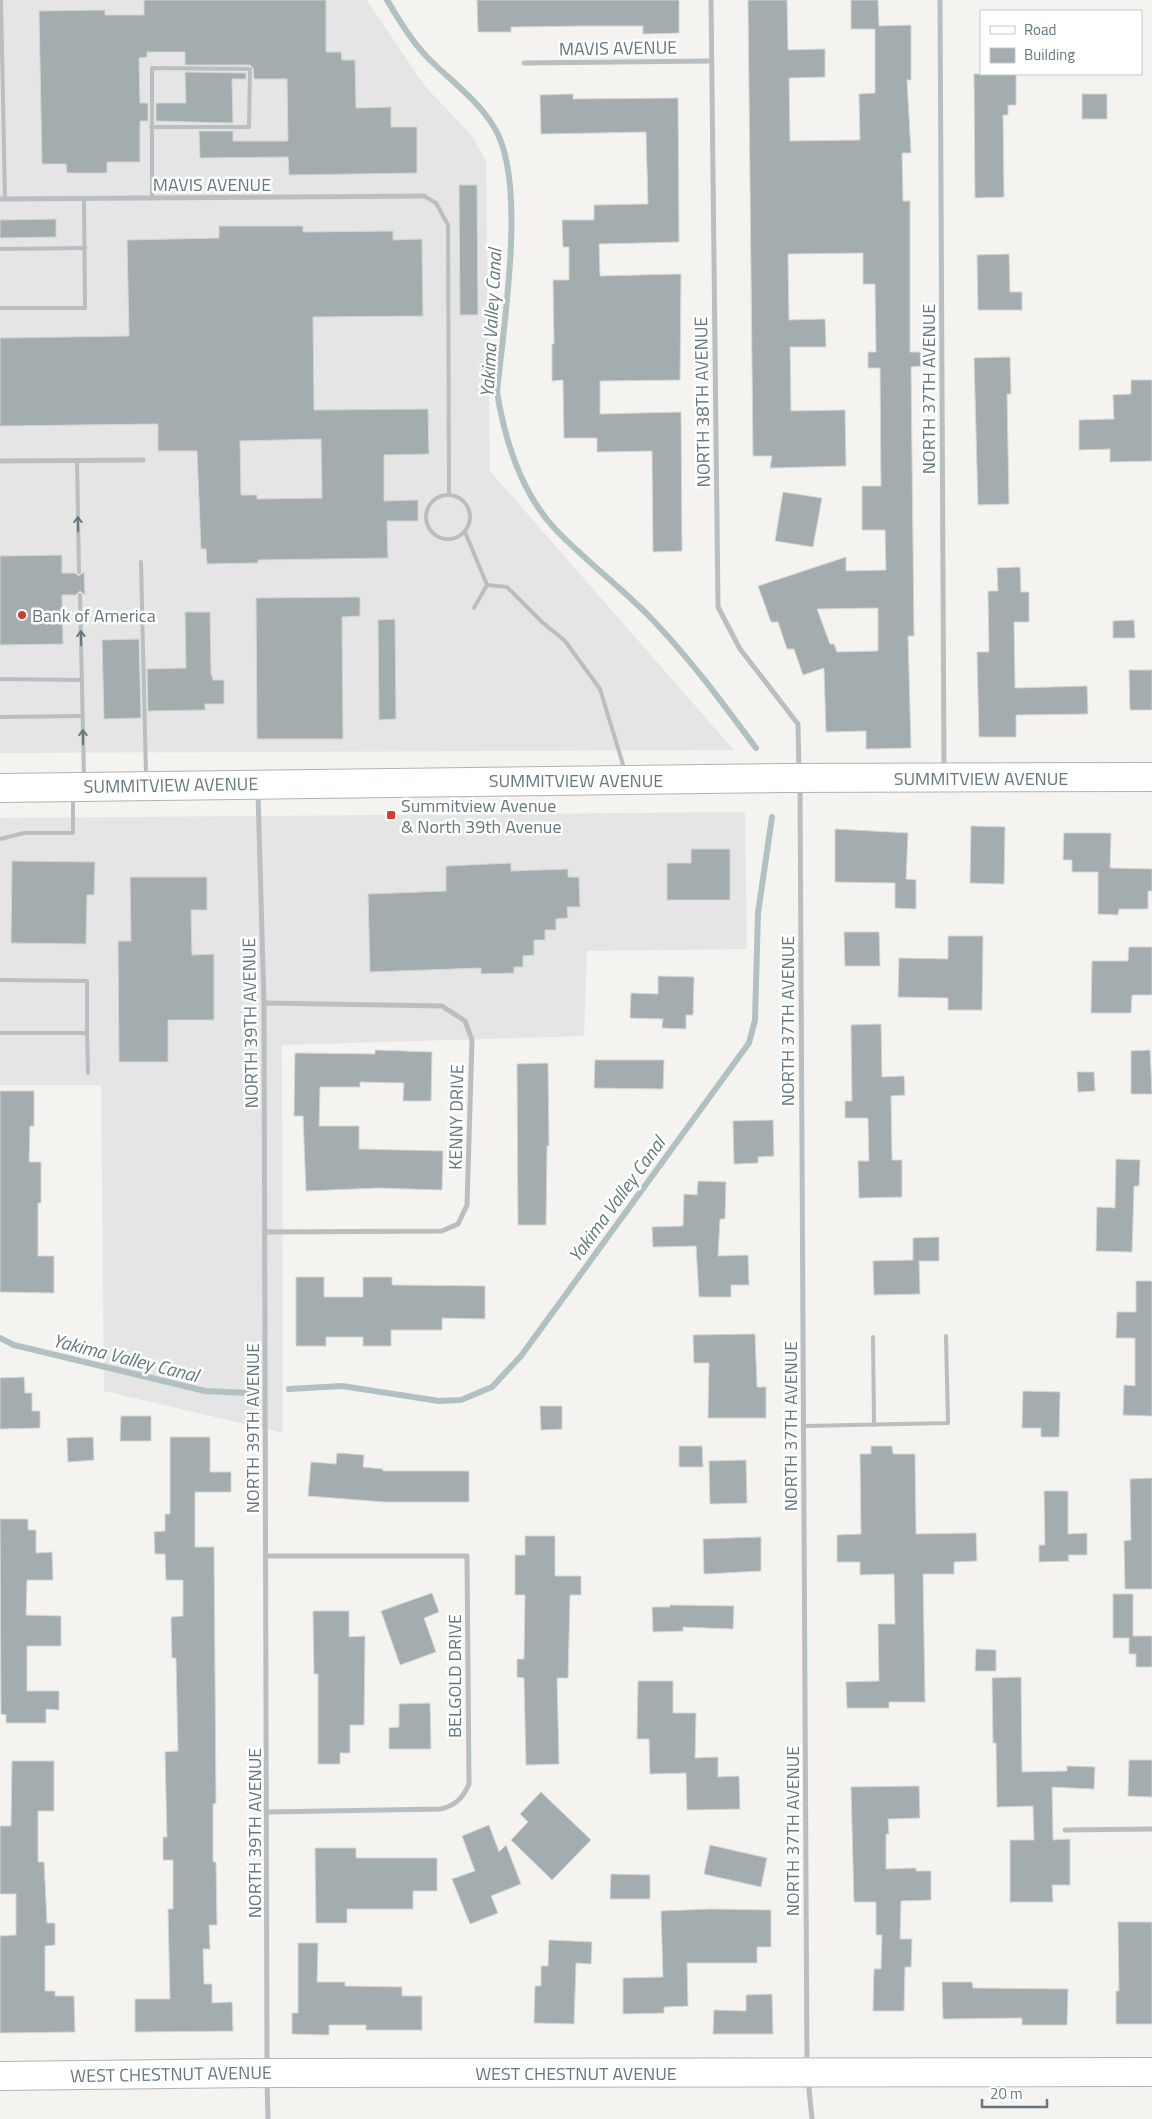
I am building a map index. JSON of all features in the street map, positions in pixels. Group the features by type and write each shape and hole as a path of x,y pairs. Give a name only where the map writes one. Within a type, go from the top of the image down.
{"street":[{"name":"NORTH 38TH AVENUE","path":"711,0 718,607 740,649 798,724 800,778"},
{"name":"NORTH 37TH AVENUE","path":"940,0 944,779"},
{"name":"MAVIS AVENUE","path":"524,63 711,61"},
{"name":"MAVIS AVENUE","path":"2,199 424,196"},
{"path":"0,461 143,460"},
{"name":"SUMMITVIEW AVENUE","path":"0,788 258,783 1152,777"},
{"name":"NORTH 37TH AVENUE","path":"800,778 808,2073 812,2119"},
{"name":"NORTH 39TH AVENUE","path":"258,783 264,1003 268,2119"},
{"name":"KENNY DRIVE","path":"264,1003 442,1006 465,1022 472,1040 467,1205 458,1224 442,1231 265,1232"},
{"name":"BELGOLD DRIVE","path":"266,1556 467,1556 469,1784 459,1801 441,1809 268,1812"},
{"path":"1065,1830 1152,1829"},
{"name":"WEST CHESTNUT AVENUE","path":"0,2076 267,2073 1152,2072"}],"lane":[{"path":"0,0 2,199"},
{"path":"151,128 249,128 250,68 152,68 151,128 152,198"},
{"path":"424,196 436,203 448,225 449,495"},
{"path":"0,308 85,308 84,198"},
{"path":"0,249 84,248"},
{"path":"77,460 79,572"},
{"path":"449,495 462,500 470,512 469,526 465,532 460,537 446,540 438,538 428,527 426,512 429,505 441,496 449,495"},
{"path":"465,532 487,585"},
{"path":"141,562 147,785"},
{"path":"474,608 487,585"},
{"path":"487,585 507,587 542,622 565,641 600,688 628,780"},
{"path":"0,839 24,833 73,833 82,716 80,595"},
{"path":"0,679 82,680"},
{"path":"0,717 82,716"},
{"path":"0,980 87,981 88,1072"},
{"path":"0,1033 87,1033"},
{"path":"804,1426 948,1423 946,1336"},
{"path":"873,1337 874,1424"}],"shaded area":[{"path":"0,0 367,0 424,85 472,136 486,161 490,471 734,750 0,753"},
{"path":"745,812 747,949 587,951 584,1036 282,1045 283,1433 104,1391 101,1085 0,1085 0,818"}],"building":[{"path":"144,0 326,0 326,52 341,52 342,60 355,60 356,108 391,107 391,127 417,127 417,173 289,175 288,157 200,158 199,131 233,131 233,141 288,141 287,79 254,79 253,68 250,65 185,65 185,52 147,52 147,57 139,58 140,103 148,103 148,121 140,121 140,162 107,162 107,173 67,173 66,164 42,164 39,11 105,10 105,15 144,15"},
{"path":"477,0 679,0 679,33 643,34 643,26 511,27 511,32 478,32"},
{"path":"748,0 787,0 788,50 825,49 825,77 789,78 790,141 860,140 859,94 875,93 875,29 851,29 851,0 878,0 879,26 911,25 911,80 907,80 911,153 902,153 903,201 910,201 910,352 920,352 921,366 911,367 914,636 908,636 911,748 866,749 866,731 826,732 824,668 803,675 794,649 787,649 778,622 771,622 758,586 846,557 846,571 886,570 885,530 862,530 862,486 881,486 880,368 868,368 868,352 876,352 875,284 863,284 863,253 788,254 789,320 825,319 826,347 790,347 791,411 845,410 846,466 770,468 772,456 753,456","holes":["878,608 878,651 837,652 834,644 830,644 817,609"]},
{"path":"185,72 246,73 246,79 232,79 233,123 156,121 156,103 186,103"},
{"path":"974,74 1016,75 1016,105 1008,105 1008,115 1003,115 1004,197 975,198"},
{"path":"573,94 573,99 678,98 679,242 599,244 600,276 681,274 680,380 600,381 600,414 681,412 682,551 653,552 652,451 597,452 597,438 564,438 563,380 552,381 552,344 554,344 553,280 569,280 569,247 563,247 562,220 594,220 594,205 648,204 646,132 541,134 540,95"},
{"path":"1082,94 1107,94 1107,119 1082,119"},
{"path":"459,185 477,185 478,315 460,315"},
{"path":"56,219 56,237 0,238 0,220"},
{"path":"219,226 303,226 303,232 393,231 393,240 422,239 423,316 313,317 314,410 428,409 429,454 384,455 384,501 418,500 418,521 387,521 388,558 258,560 258,563 207,564 206,549 201,549 197,451 158,451 158,424 0,426 0,338 129,336 127,240 219,238","holes":["321,439 322,498 257,499 257,495 241,495 240,441"]},
{"path":"1009,254 1010,292 1022,292 1022,310 978,310 977,255"},
{"path":"1010,357 1011,394 1007,394 1009,504 978,505 974,358"},
{"path":"1131,380 1152,380 1152,461 1110,462 1110,449 1079,450 1079,420 1114,419 1113,395 1131,394"},
{"path":"783,492 822,498 813,547 775,541"},
{"path":"62,555 62,573 75,573 79,576 84,572 85,595 80,591 76,595 62,595 63,644 0,645 0,556"},
{"path":"1020,567 1021,592 1029,592 1029,622 1014,622 1015,688 1087,686 1088,714 1016,715 1016,737 979,737 977,652 989,652 988,591 998,591 997,568"},
{"path":"360,597 360,616 342,617 343,739 257,739 256,598"},
{"path":"185,612 210,612 211,673 213,680 224,680 224,704 205,704 205,710 148,711 147,669 186,668"},
{"path":"395,619 396,719 379,720 378,620"},
{"path":"1134,620 1135,638 1113,638 1113,621"},
{"path":"139,639 141,718 104,719 102,640"},
{"path":"1129,670 1152,670 1152,710 1130,710"},
{"path":"971,826 1005,827 1004,884 970,883"},
{"path":"835,829 908,833 906,879 916,880 916,909 895,908 895,883 835,882"},
{"path":"1064,833 1111,833 1110,868 1152,869 1152,891 1148,891 1148,909 1119,909 1118,915 1098,914 1098,872 1072,872 1072,860 1063,860"},
{"path":"691,849 730,849 730,900 667,900 667,863 691,863"},
{"path":"12,861 95,862 94,895 87,895 86,944 11,943"},
{"path":"511,863 511,871 568,869 568,877 579,877 580,907 567,907 568,918 556,919 556,930 545,930 545,940 534,940 534,955 523,956 523,967 514,967 514,973 481,974 481,968 370,972 368,894 446,891 446,866"},
{"path":"130,877 207,877 207,910 191,910 192,955 214,954 214,1020 168,1020 168,1062 119,1062 118,941 131,941"},
{"path":"844,932 879,932 880,966 845,966"},
{"path":"948,936 983,936 982,1010 948,1010 948,998 898,997 899,958 948,959"},
{"path":"1129,947 1152,947 1152,995 1132,995 1131,1013 1091,1013 1092,961 1128,961"},
{"path":"658,976 694,977 693,1015 686,1015 686,1029 662,1028 663,1019 630,1018 631,993 658,994"},
{"path":"881,1024 882,1077 904,1076 905,1095 891,1096 892,1160 902,1160 902,1197 859,1198 858,1161 869,1161 868,1118 845,1118 845,1101 852,1101 851,1025"},
{"path":"375,1050 432,1052 431,1101 403,1101 404,1083 360,1082 360,1087 320,1087 319,1126 359,1126 359,1149 443,1151 442,1190 378,1188 306,1191 303,1116 294,1116 295,1053 375,1054"},
{"path":"1150,1050 1152,1094 1131,1094 1131,1051"},
{"path":"595,1060 664,1060 663,1089 594,1088"},
{"path":"548,1063 549,1146 547,1146 546,1225 518,1225 517,1064"},
{"path":"1077,1072 1094,1072 1095,1091 1078,1092"},
{"path":"0,1091 34,1091 34,1126 30,1126 29,1162 41,1162 41,1203 38,1203 38,1256 54,1256 54,1293 0,1292"},
{"path":"773,1120 774,1156 758,1157 758,1163 734,1164 733,1121"},
{"path":"1116,1159 1140,1160 1139,1186 1134,1186 1132,1252 1096,1251 1097,1207 1115,1208"},
{"path":"698,1181 726,1182 725,1219 720,1219 718,1256 748,1255 749,1285 731,1285 731,1297 699,1297 696,1246 653,1247 652,1227 683,1226 684,1194 697,1195"},
{"path":"939,1237 939,1261 919,1261 920,1294 874,1295 873,1261 913,1260 913,1238"},
{"path":"296,1277 324,1277 324,1297 363,1297 363,1277 392,1277 392,1285 485,1286 485,1319 442,1318 442,1330 391,1330 391,1346 363,1346 363,1337 326,1337 326,1346 296,1346"},
{"path":"1136,1281 1152,1281 1152,1416 1123,1415 1124,1385 1135,1386 1135,1338 1116,1338 1117,1312 1136,1312"},
{"path":"755,1334 757,1387 766,1387 766,1418 708,1418 709,1363 694,1363 693,1335"},
{"path":"24,1377 25,1393 32,1393 32,1411 40,1411 40,1428 0,1429 0,1378"},
{"path":"1023,1391 1060,1392 1059,1437 1041,1437 1041,1428 1022,1428"},
{"path":"540,1406 562,1406 562,1429 541,1430"},
{"path":"121,1416 151,1416 151,1441 120,1441"},
{"path":"93,1437 94,1460 68,1462 67,1438"},
{"path":"170,1437 210,1437 210,1472 231,1472 231,1492 195,1492 195,1547 214,1547 216,1803 213,1804 213,1862 216,1862 217,1925 209,1925 210,1949 203,1949 204,1984 212,1984 212,2003 232,2002 233,2031 135,2032 135,1999 170,1999 168,1909 173,1909 173,1860 163,1860 163,1837 167,1837 165,1752 178,1751 176,1658 172,1658 171,1617 183,1616 183,1580 166,1580 165,1554 155,1554 154,1532 165,1531 165,1514 170,1514"},
{"path":"679,1446 702,1446 703,1467 679,1467"},
{"path":"871,1446 892,1446 893,1454 915,1454 916,1534 976,1533 977,1561 954,1562 954,1574 923,1574 925,1702 889,1702 889,1708 847,1708 846,1682 879,1681 878,1624 895,1624 894,1574 860,1575 860,1562 837,1562 837,1535 861,1534 860,1454 871,1454"},
{"path":"337,1453 364,1455 363,1467 383,1469 383,1471 469,1471 469,1502 385,1502 308,1496 311,1462 336,1464"},
{"path":"746,1460 747,1503 710,1504 709,1461"},
{"path":"1152,1478 1152,1589 1125,1589 1124,1541 1131,1540 1130,1479"},
{"path":"1044,1491 1068,1491 1068,1534 1087,1533 1087,1555 1068,1555 1069,1561 1039,1562 1039,1545 1045,1545"},
{"path":"0,1519 28,1519 28,1530 36,1530 36,1553 52,1552 53,1580 27,1580 26,1615 61,1616 61,1646 27,1646 27,1691 59,1691 59,1710 46,1709 46,1723 6,1723 6,1715 1,1714"},
{"path":"525,1536 555,1536 555,1576 581,1576 581,1595 570,1595 568,1678 557,1678 559,1764 526,1765 524,1678 517,1677 517,1659 524,1659 525,1595 515,1595 515,1555 525,1555"},
{"path":"761,1537 761,1571 704,1574 703,1539"},
{"path":"432,1593 439,1612 424,1618 436,1652 400,1665 381,1611"},
{"path":"1113,1594 1133,1594 1133,1636 1152,1636 1152,1667 1136,1667 1136,1654 1129,1654 1129,1638 1113,1638"},
{"path":"670,1605 734,1606 733,1629 683,1627 683,1631 653,1632 652,1607 670,1607"},
{"path":"313,1611 349,1611 349,1637 365,1636 364,1725 350,1725 350,1753 340,1753 340,1764 318,1764 318,1674 314,1674"},
{"path":"976,1649 996,1650 996,1671 975,1671"},
{"path":"1021,1677 1022,1772 1067,1771 1067,1766 1095,1767 1094,1789 1052,1787 1053,1840 1070,1839 1070,1885 1052,1885 1053,1902 1010,1902 1010,1840 1034,1840 1033,1806 997,1807 996,1743 993,1743 992,1678"},
{"path":"638,1681 673,1681 673,1713 696,1713 695,1758 718,1757 718,1777 739,1776 740,1809 687,1810 686,1773 650,1774 649,1739 637,1739"},
{"path":"430,1703 431,1749 389,1749 389,1728 399,1727 399,1704"},
{"path":"1129,1760 1152,1760 1152,1797 1128,1796"},
{"path":"12,1761 54,1761 54,1811 38,1811 38,1862 44,1862 47,1923 55,1923 55,1945 45,1946 45,1991 55,1991 55,1996 74,1996 75,2032 0,2033 0,1936 16,1935 16,1894 0,1894 0,1826 11,1826"},
{"path":"919,1786 920,1818 888,1819 889,1834 886,1834 886,1869 916,1868 916,1871 931,1871 931,1900 901,1901 900,1939 912,1939 911,1967 905,1967 904,2011 873,2011 874,1969 881,1969 882,1935 876,1935 876,1902 854,1902 851,1787"},
{"path":"541,1792 591,1840 552,1880 511,1840 528,1822 520,1814"},
{"path":"489,1825 499,1852 506,1845 521,1884 491,1896 498,1913 470,1924 452,1879 475,1871 462,1836"},
{"path":"710,1845 767,1858 761,1887 704,1874"},
{"path":"315,1848 356,1848 356,1858 437,1858 437,1891 413,1891 413,1909 347,1909 347,1923 316,1923"},
{"path":"611,1874 650,1875 650,1899 610,1899"},
{"path":"710,1909 771,1910 771,1947 757,1947 757,1963 687,1963 688,2006 664,2007 664,2013 623,2014 623,1978 663,1977 661,1911"},
{"path":"1118,1922 1152,1922 1152,2024 1116,2024 1116,1991 1119,1991"},
{"path":"549,1940 592,1942 591,1964 576,1963 574,2024 534,2023 535,1986 541,1986 541,1966 548,1966"},
{"path":"298,1943 318,1943 317,1982 345,1982 345,1986 402,1987 402,1996 422,1996 422,2030 366,2030 366,2025 329,2025 329,2035 292,2034 292,2013 298,2013"},
{"path":"942,1982 972,1982 973,1988 1068,1989 1067,2025 1022,2025 1022,2018 943,2019"},
{"path":"772,1994 773,2034 713,2034 714,2010 746,2011 746,1995"}],"waterway":[{"name":"Yakima Valley Canal","path":"387,0 406,31 423,52 488,117 504,151 510,182 510,256 508,294 497,392 510,447 524,483 533,500 556,530 637,604 677,647 756,748"},
{"name":"Yakima Valley Canal","path":"289,1389 342,1386 439,1401 461,1400 492,1387 521,1356 749,1043 755,1020 758,913 772,817"},
{"name":"Yakima Valley Canal","path":"0,1338 14,1345 205,1391 248,1393"}],"place":[{"name":"Bank of America","path":"22,615"},
{"name":"Summitview Avenue & North 39th Avenue","path":"391,815"}]}
